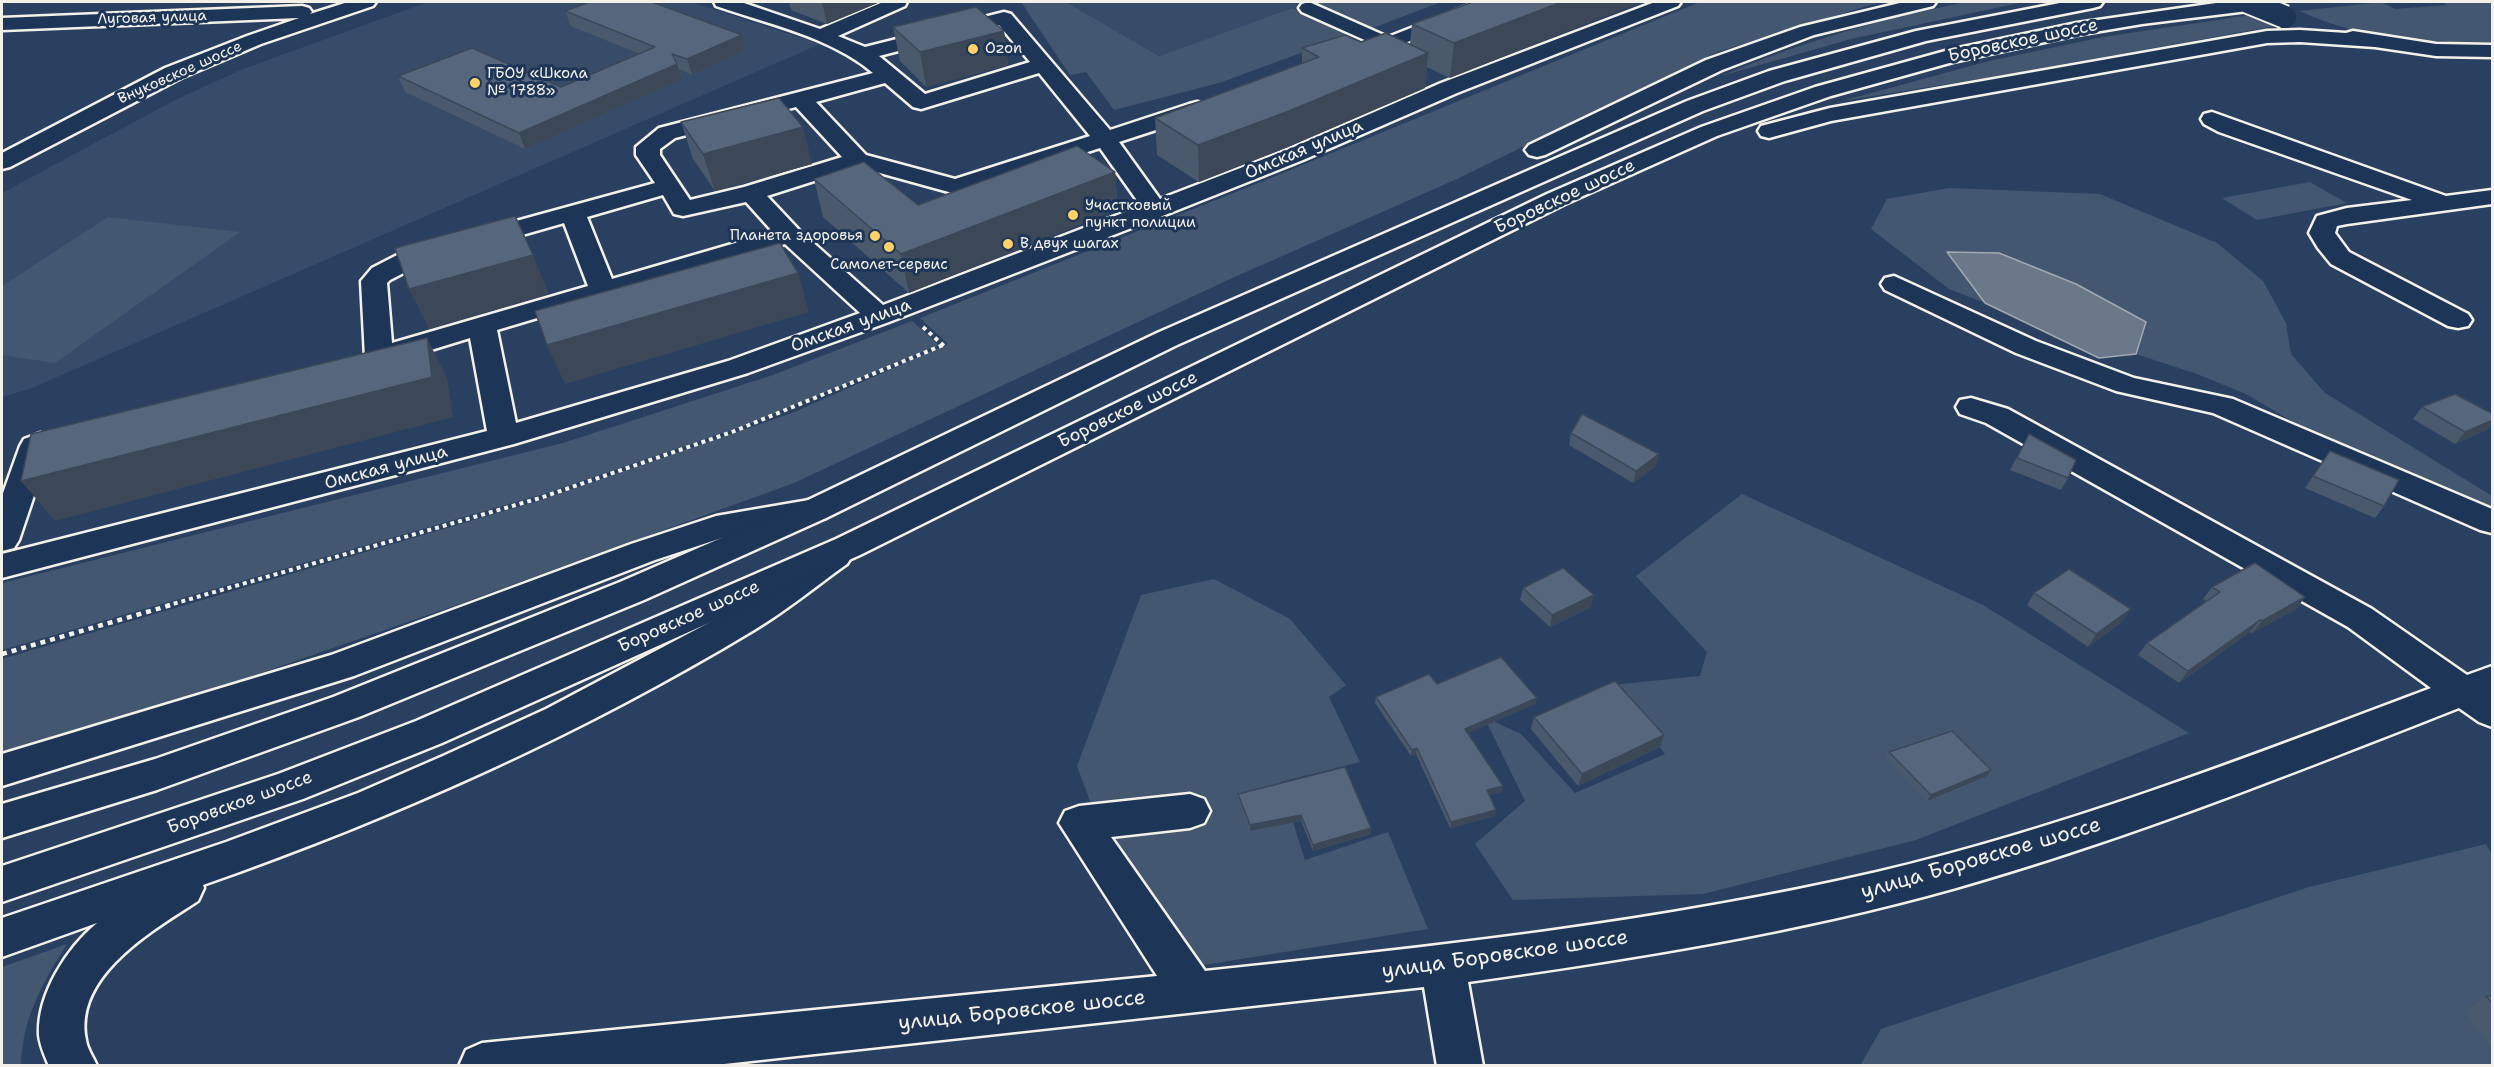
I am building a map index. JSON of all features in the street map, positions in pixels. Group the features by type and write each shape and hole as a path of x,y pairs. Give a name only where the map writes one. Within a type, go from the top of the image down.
{"main road":[{"name":"Внуковское шоссе","path":"2,162 43,138 181,69 265,36 366,2"},
{"path":"723,2 821,36 863,54 921,102 1044,65"},
{"path":"748,10 770,2"},
{"path":"821,36 898,2"},
{"path":"1372,50 1493,2"},
{"path":"1455,208 1514,162 1714,65 1807,31 1926,2"},
{"name":"Боровское шоссе","path":"2,822 157,774 384,692 642,586 815,510 1167,339 1455,208 1695,106 1777,76 1947,30 2092,2"},
{"path":"2248,2 2278,9 2373,42"},
{"name":"Омская улица","path":"2,566 503,438 738,367 879,316 1295,155 1439,84 1648,5"},
{"path":"1309,8 1372,50 1400,65"},
{"name":"Боровское шоссе","path":"2,884 289,787 429,732 848,547 1556,200 1673,147 1759,112 1886,73 2048,34 2177,12 2278,9"},
{"name":"Луговая улица","path":"2,24 338,11"},
{"path":"863,54 1004,18 1106,140 1156,210"},
{"path":"1556,200 1640,178 1731,143 1830,115 2267,37 2291,35 2373,42 2452,52 2493,62"},
{"path":"2452,52 2493,51"},
{"path":"858,160 751,193 683,209 648,155 648,147 667,133 888,76"},
{"path":"801,99 858,160 956,187 1216,103"},
{"path":"2212,119 2227,127 2443,202"},
{"path":"2,141 43,138"},
{"path":"670,186 412,258 381,274 374,281 367,359 790,235"},
{"path":"751,193 790,235 879,316"},
{"path":"2458,320 2340,258 2322,233 2326,221 2335,219 2443,202 2493,197"},
{"path":"573,214 603,290"},
{"path":"1894,284 2026,346 2126,386 2222,406 2493,522"},
{"path":"482,326 503,438"},
{"path":"1971,407 1997,416 2360,618 2483,694"},
{"path":"2,540 35,446 65,431"},
{"path":"2,770 341,666 643,552 709,530 745,520 815,510"},
{"path":"2,937 230,858 372,805 559,720 743,620 848,547"},
{"name":"улица Боровское шоссе","path":"482,1065 1443,966 1743,917 1878,890 2092,829 2483,694"},
{"path":"1190,811 1079,823 1194,993"},
{"path":"74,1065 67,1056 62,1042 62,1024 73,984 93,954 128,924 230,858"},
{"path":"1443,966 1460,1065"}],"path":[{"path":"2,654 540,498 732,432 943,345 921,325"}],"shaded area":[{"path":"428,2 691,2 820,44 32,388 2,397 2,193 173,101 243,69"},
{"path":"1021,2 1066,2 1159,56 1293,8 1350,35 1219,83 1114,110 1086,72 1070,75"},
{"path":"1066,2 1312,2 1159,56"},
{"path":"1309,2 1441,2 1370,29"},
{"path":"1700,2 1880,2 1717,52 1457,179 1230,279 794,483 451,607 166,706 2,753 2,659 535,502 792,413 948,344 920,318 1261,182"},
{"path":"1966,2 2024,2 1851,39 1721,76 1781,52 1842,33"},
{"path":"2381,2 2395,9 2447,5 2442,2 2492,2 2492,42 2446,43 2394,38 2343,27 2300,11"},
{"path":"2251,15 2264,22 2281,25 1998,76 1842,101 1989,61 2103,37"},
{"path":"2310,182 2347,203 2257,220 2222,198"},
{"path":"1949,188 2100,194 2217,243 2263,281 2286,323 2291,354 2325,393 2492,496 2492,516 2322,439 2246,394 2197,374 2136,354 2146,322 1947,252 1985,303 1949,289 1871,229 1887,199"},
{"path":"108,217 240,232 55,363 2,355 2,286"},
{"path":"1947,252 1999,253 2076,284 2146,322 2136,354 2099,358 1985,303"},
{"path":"912,321 939,345 749,424 544,494 2,650 2,583 563,443 773,375"},
{"path":"1742,494 1983,605 2189,733 1916,840 1703,894 1513,900 1475,844 1525,801 1484,717 1521,734 1575,793 1665,754 1612,685 1700,676 1707,652 1636,576"},
{"path":"1214,579 1290,619 1346,685 1329,697 1360,762 1280,782 1305,860 1388,832 1428,929 1191,967 1099,825 1077,766 1141,595"},
{"path":"2486,844 2492,855 2492,1065 1860,1066 1881,1029 2309,887"},
{"path":"67,944 35,1002 25,1032 21,1065 2,1065 2,967"}],"building":[{"path":"590,2 652,2 742,35 687,59 672,54 677,64 519,133 398,76 472,48 561,87 655,47 565,11"},
{"path":"1473,2 1562,2 1454,43 1412,24"},
{"path":"976,7 1004,31 920,52 893,27"},
{"path":"1386,33 1428,53 1289,111 1198,145 1155,118 1319,57 1302,48 1345,35 1361,42"},
{"path":"779,98 803,127 703,154 681,122"},
{"path":"1077,146 1115,172 901,254 814,179 864,162 918,205"},
{"path":"515,216 533,255 409,289 395,248"},
{"path":"780,243 798,273 547,345 535,311"},
{"path":"427,338 432,377 21,481 31,434"},
{"path":"2455,394 2493,414 2493,420 2465,432 2422,407"},
{"path":"1582,414 1659,454 1636,471 1571,433"},
{"path":"2029,434 2076,460 2068,478 2017,458"},
{"path":"2330,451 2399,480 2384,506 2313,476"},
{"path":"2255,563 2305,597 2262,621 2260,620 2188,671 2147,643 2220,592 2212,587"},
{"path":"1563,568 1594,595 1552,615 1523,588"},
{"path":"2069,569 2131,609 2096,634 2034,593"},
{"path":"1501,657 1537,698 1465,729 1503,786 1487,790 1496,810 1451,822 1417,748 1412,750 1376,697 1429,674 1437,684"},
{"path":"1615,681 1664,735 1582,774 1534,717"},
{"path":"1952,731 1991,770 1931,795 1889,752"},
{"path":"1345,767 1371,828 1313,845 1301,815 1250,825 1238,794"},
{"path":"2486,996 2493,996 2493,1004"}],"place":[{"name":"Ozon","path":"973,49"},
{"name":"ГБОУ «Школа № 1788»","path":"475,83"},
{"name":"Участковый пункт полиции","path":"1073,215"},
{"name":"Планета здоровья","path":"875,236"},
{"name":"В двух шагах","path":"1008,244"},
{"name":"Самолет-сервис","path":"889,247"}]}
